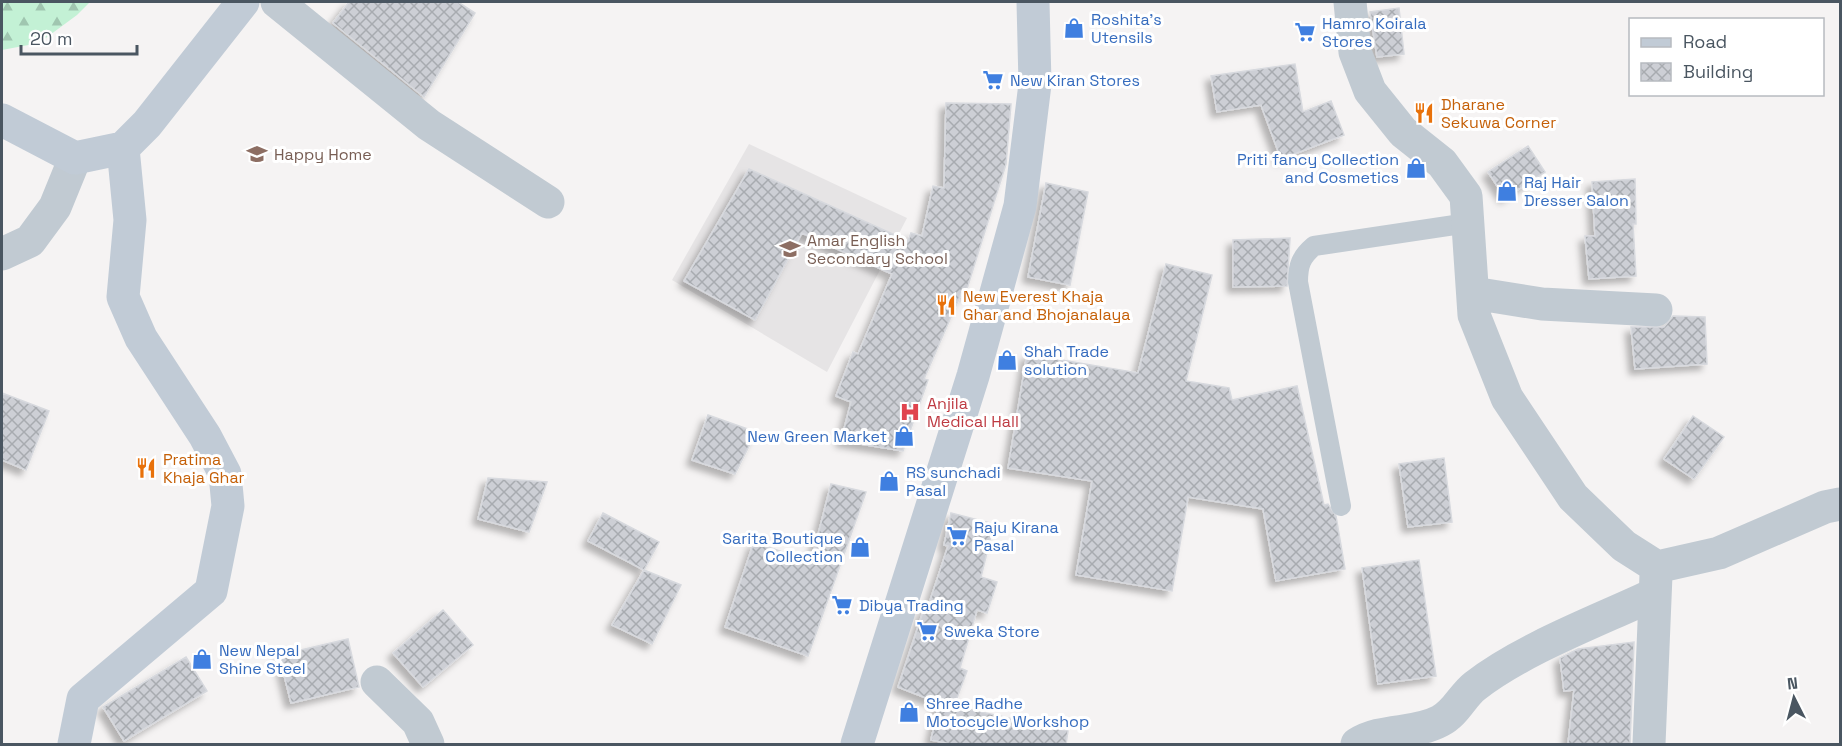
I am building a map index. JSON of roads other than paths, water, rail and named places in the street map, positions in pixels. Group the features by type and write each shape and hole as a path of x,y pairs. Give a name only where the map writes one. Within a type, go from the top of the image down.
{"street":[{"path":"2,120 75,158 123,148 147,124 243,2"},
{"path":"277,2 429,125 548,202"},
{"path":"857,744 973,376 1020,206 1035,84 1033,2"},
{"path":"1350,2 1355,52 1370,91 1403,132 1442,163 1466,196 1474,315 1507,398 1573,497 1656,580 1650,744"},
{"path":"74,744 83,699 211,591 228,506 225,474 205,436 141,338 123,297 130,220 123,148"},
{"path":"2,254 30,241 55,207 75,158"},
{"path":"1473,293 1542,304 1656,310"},
{"path":"1357,744 1369,736 1438,723 1451,714 1474,686 1656,580 1825,507 1840,504"},
{"path":"377,682 418,722 428,744"}],"lane":[{"path":"1341,506 1298,282 1298,267 1303,256 1314,246 1468,223"}],"place":[{"name":"Roshita's Utensils","path":"1074,28"},
{"name":"Hamro Koirala Stores","path":"1305,32"},
{"name":"New Kiran Stores","path":"993,80"},
{"name":"Dharane Sekuwa Corner","path":"1424,113"},
{"name":"Happy Home","path":"257,154"},
{"name":"Priti fancy Collection and Cosmetics","path":"1416,168"},
{"name":"Raj Hair Dresser Salon","path":"1507,191"},
{"name":"Amar English Secondary School","path":"790,249"},
{"name":"New Everest Khaja Ghar and Bhojanalaya","path":"946,305"},
{"name":"Shah Trade solution","path":"1007,360"},
{"name":"Anjila Medical Hall","path":"910,412"},
{"name":"New Green Market","path":"904,436"},
{"name":"Pratima Khaja Ghar","path":"146,468"},
{"name":"RS sunchadi Pasal","path":"889,481"},
{"name":"Raju Kirana Pasal","path":"957,536"},
{"name":"Sarita Boutique Collection","path":"860,547"},
{"name":"Dibya Trading","path":"842,605"},
{"name":"Sweka Store","path":"927,631"},
{"name":"New Nepal Shine Steel","path":"202,659"},
{"name":"Shree Radhe Motocycle Workshop","path":"909,712"}]}
